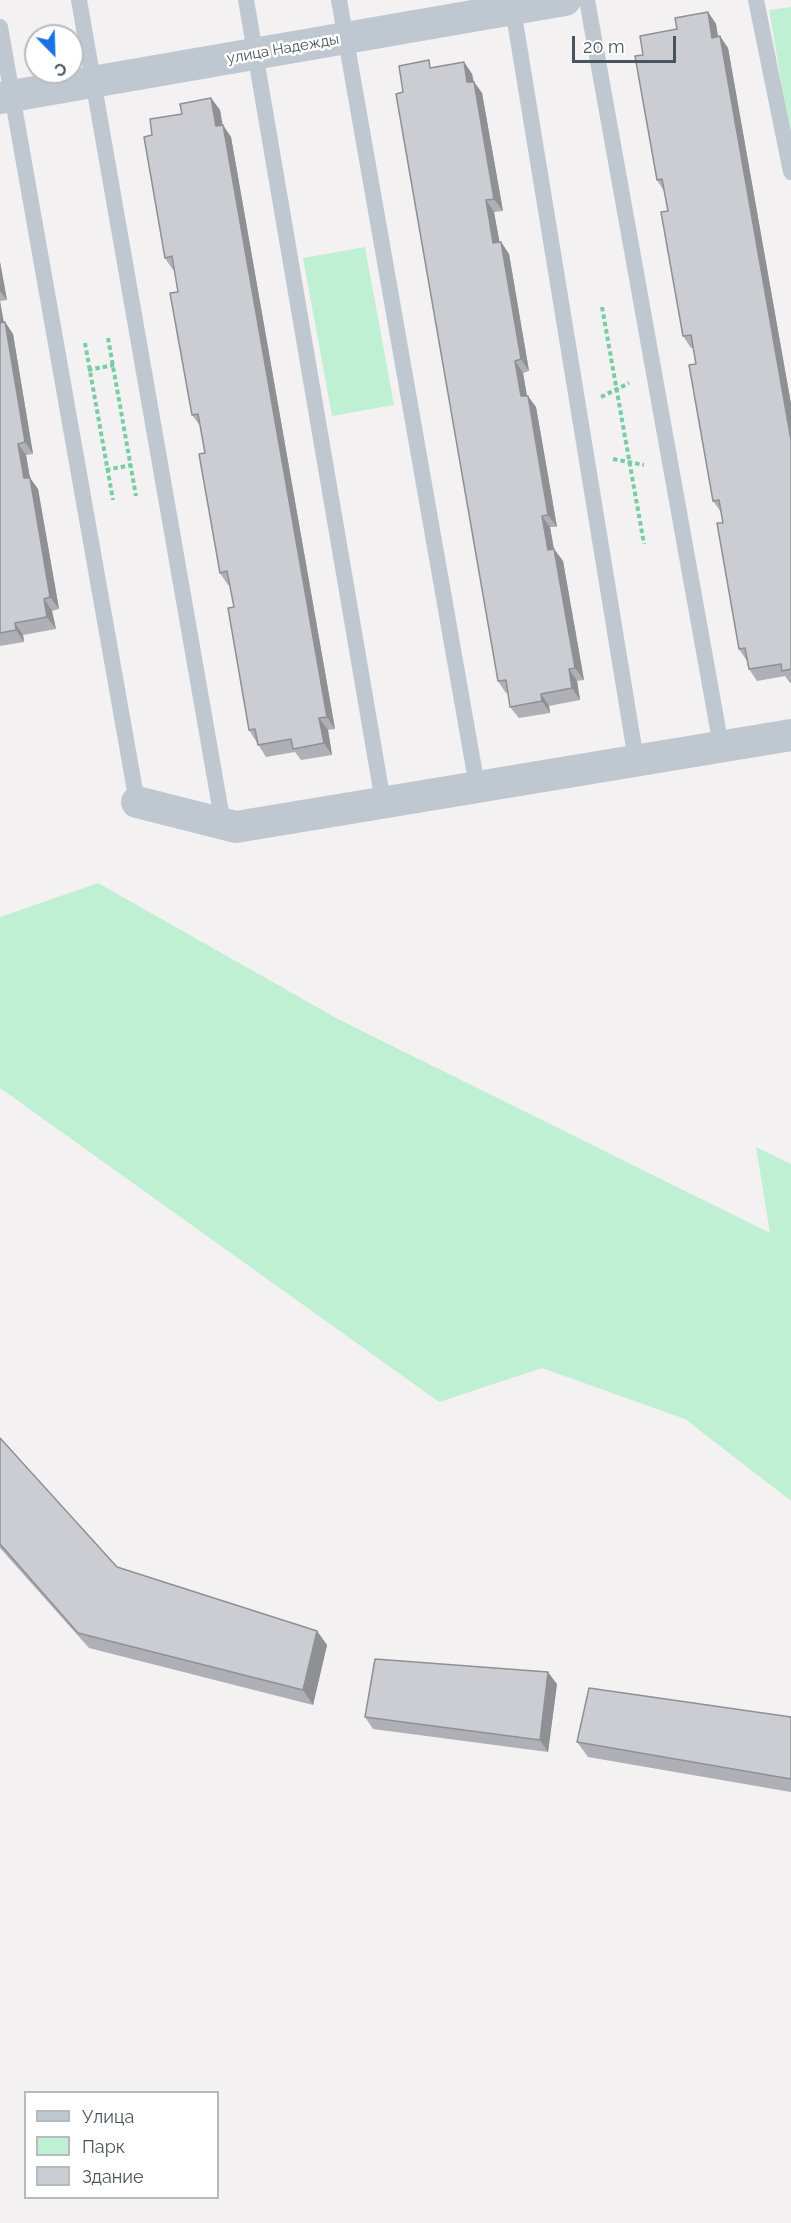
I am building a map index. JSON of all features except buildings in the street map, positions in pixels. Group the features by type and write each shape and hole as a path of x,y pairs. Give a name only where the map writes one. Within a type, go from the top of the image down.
{"street":[{"name":"улица Надежды","path":"6,97 565,0"},
{"path":"137,802 236,827 791,735"}],"lane":[{"path":"79,0 223,824"},
{"path":"246,0 383,802"},
{"path":"339,0 477,786"},
{"path":"587,0 721,746"},
{"path":"756,0 791,172"},
{"path":"513,9 636,760"},
{"path":"0,27 6,97 61,375 137,802"}],"path":[{"path":"602,307 644,544"},
{"path":"108,338 136,496"},
{"path":"86,343 114,500"},
{"path":"61,375 141,361"},
{"path":"579,409 654,370"},
{"path":"586,455 671,469"},
{"path":"79,474 158,460"}],"green space":[{"path":"791,7 791,139 769,10"},
{"path":"365,247 394,405 332,416 303,258"},
{"path":"98,883 338,1019 770,1233 756,1147 791,1164 791,1501 685,1419 542,1368 439,1402 0,1088 0,917"}]}
